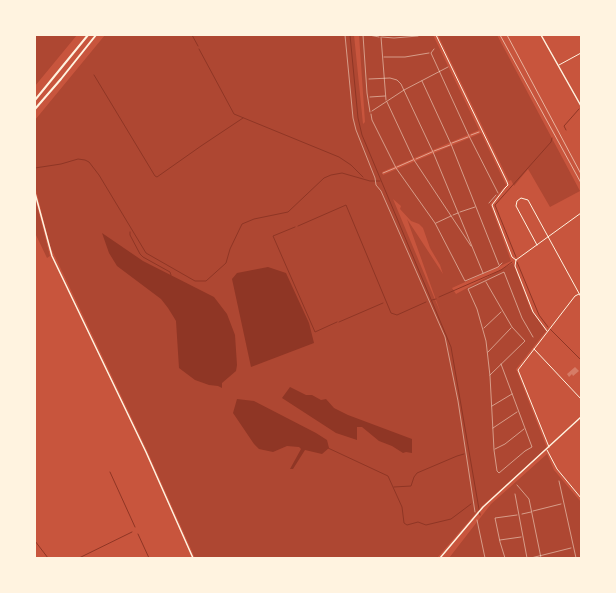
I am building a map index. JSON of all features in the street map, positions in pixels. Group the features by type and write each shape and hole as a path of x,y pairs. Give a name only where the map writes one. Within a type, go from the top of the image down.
{"highway":[{"path":"35,100 88,35"},
{"path":"35,109 96,35"}],"main road":[{"path":"541,35 581,106"},
{"path":"35,193 52,256 146,452 193,558"},
{"path":"440,558 483,508 581,417"}],"street":[{"path":"436,35 507,182 508,185 492,205 512,258 516,260"},
{"path":"558,65 581,53"},
{"path":"537,245 516,206 516,202 520,198 528,200 581,297"},
{"path":"548,331 533,312 515,266 516,260 581,213"},
{"path":"549,447 518,370 575,296 579,294"},
{"path":"534,349 581,398"},
{"path":"546,450 557,469 581,498"}],"lane":[{"path":"364,35 367,98 370,112"},
{"path":"559,481 576,558"},
{"path":"515,494 520,514 527,558"}],"path":[{"path":"345,35 353,118 356,130 376,184 381,191 445,337 458,401 484,558"},
{"path":"369,35 394,38 418,36"},
{"path":"381,37 386,101 414,160 472,247"},
{"path":"383,57 405,57 431,53 434,49"},
{"path":"431,53 469,136 498,193 489,203"},
{"path":"451,65 404,90 370,112 372,120 396,168 435,223 464,281 499,266 502,263"},
{"path":"366,80 390,78 397,80 404,90 433,152 483,273"},
{"path":"422,80 451,144 499,266"},
{"path":"367,98 386,96"},
{"path":"383,173 482,130"},
{"path":"435,223 476,206"},
{"path":"501,364 532,447 500,472 496,471 492,429 490,376 483,328 477,309 468,289 504,272 522,318 533,337"},
{"path":"486,281 502,312 512,327 525,341 490,376"},
{"path":"483,328 502,312"},
{"path":"487,354 512,327"},
{"path":"491,407 512,394"},
{"path":"492,429 518,411"},
{"path":"494,450 505,444 525,428"},
{"path":"517,485 529,499 541,558"},
{"path":"505,558 495,518 565,504"},
{"path":"500,540 524,536"},
{"path":"531,558 574,548"}],"shaded area":[{"path":"35,35 77,35 35,86"},
{"path":"105,35 354,35 363,124 365,122 359,35 433,35 479,130 382,172 383,175 481,133 506,185 490,204 511,261 452,288 456,294 513,263 530,308 546,331 516,369 547,448 482,506 437,558 195,558 146,448 50,246 35,186 35,120","holes":["393,199 401,206 400,209 411,221 419,224 423,228 430,248 440,265 443,274 407,219 441,314"]},
{"path":"438,35 497,35 580,191 550,207 528,169 514,186 511,180 509,181"},
{"path":"35,198 50,256 47,258 35,233"},
{"path":"102,233 143,261 214,297 227,314 235,335 236,371 222,383 222,388 195,380 179,368 176,321 161,299 117,266 109,253"},
{"path":"268,267 286,273 309,323 314,343 251,367 232,279 237,273"},
{"path":"290,387 321,400 326,399 334,408 348,415 412,439 412,453 403,453 392,446 379,441 362,427 357,427 357,440 336,433 282,398"},
{"path":"237,399 254,401 316,433 327,440 329,448 322,454 305,450 293,469 290,469 301,449 299,447 287,446 273,452 259,449 233,413"},
{"path":"547,454 554,470 581,502 581,558 449,558 491,504"}],"building":[{"path":"575,367 579,371 573,376 572,374 569,377 567,374"}],"waterway":[{"path":"192,35 198,46"},
{"path":"350,35 358,118 362,135 451,347 480,515"},
{"path":"199,49 234,114 339,157 351,165 363,177"},
{"path":"94,75 157,177 243,118"},
{"path":"566,130 564,126 579,109"},
{"path":"516,257 495,205 551,142 552,138"},
{"path":"35,168 61,164 78,159 89,162 99,175 146,253 195,281 206,281 226,263 230,249 242,224 254,219 288,212 324,178 342,173 370,181 380,181"},
{"path":"298,226 346,205 391,313 397,315 426,302"},
{"path":"295,227 273,236 315,332 337,322"},
{"path":"130,232 130,235 140,254 170,272 171,275"},
{"path":"439,297 501,270 512,262"},
{"path":"517,262 539,315 548,327"},
{"path":"432,300 436,299"},
{"path":"339,322 383,303"},
{"path":"550,329 581,360"},
{"path":"328,448 388,476 402,507 404,523 407,525 418,522 426,525 451,519 471,504"},
{"path":"394,487 411,486 417,473 464,454"},
{"path":"110,472 135,527"},
{"path":"79,558 132,532"},
{"path":"138,534 149,558"},
{"path":"35,541 48,558"}],"tram line":[{"path":"500,35 581,183"}],"railway":[{"path":"507,35 581,174"}]}
